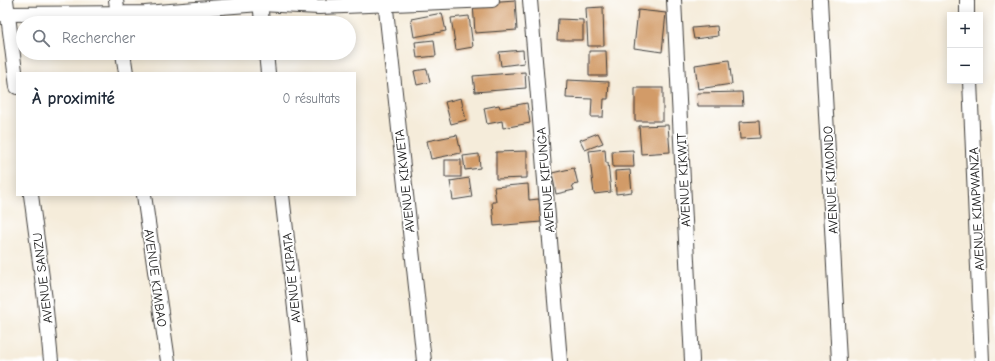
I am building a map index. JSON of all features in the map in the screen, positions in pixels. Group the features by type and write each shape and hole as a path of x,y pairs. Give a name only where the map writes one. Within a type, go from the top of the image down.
{"street":[{"path":"16,82 4,9 145,13 260,2 319,7 385,2 492,0"},
{"name":"AVENUE KIFUNGA","path":"530,0 560,361"},
{"name":"AVENUE KIKWIT","path":"674,0 692,361"},
{"name":"AVENUE KIMONDO","path":"820,0 839,361"},
{"path":"967,0 967,12"},
{"path":"260,2 261,16"},
{"name":"AVENUE KIKWETA","path":"385,2 424,361"},
{"path":"125,60 126,72"},
{"path":"267,60 268,72"},
{"name":"AVENUE KIMPWANZA","path":"970,84 982,361"},
{"name":"AVENUE SANZU","path":"31,196 45,300 51,361"},
{"name":"AVENUE KIMBAO","path":"144,196 168,361"},
{"name":"AVENUE KIPATA","path":"282,196 301,361"}],"building":[{"path":"515,0 517,30 475,33 473,3"},
{"path":"603,7 604,46 588,46 586,8"},
{"path":"638,10 666,13 662,52 634,48"},
{"path":"442,13 446,31 414,37 411,19"},
{"path":"469,16 473,47 456,50 451,18"},
{"path":"558,19 583,20 583,40 557,40"},
{"path":"717,26 718,36 694,39 692,28"},
{"path":"434,40 436,56 417,58 415,42"},
{"path":"523,50 524,63 501,66 499,52"},
{"path":"589,51 606,51 607,76 589,76"},
{"path":"729,60 732,84 698,89 695,65"},
{"path":"427,69 430,82 417,85 414,71"},
{"path":"525,72 526,88 475,92 473,76"},
{"path":"567,80 609,82 608,99 604,99 603,117 591,117 592,99 566,98"},
{"path":"635,88 663,88 663,121 635,121"},
{"path":"742,92 743,106 698,106 697,93"},
{"path":"461,98 466,120 451,124 445,102"},
{"path":"527,103 530,123 503,128 502,121 487,124 484,108 499,105 500,108"},
{"path":"759,121 760,138 740,139 739,122"},
{"path":"668,125 670,152 641,154 639,126"},
{"path":"598,133 603,143 585,150 580,140"},
{"path":"457,135 461,153 431,159 427,141"},
{"path":"605,149 611,192 594,194 589,151"},
{"path":"633,150 634,167 613,167 612,151"},
{"path":"527,151 527,178 496,179 496,152"},
{"path":"479,154 480,168 465,170 463,156"},
{"path":"445,160 461,160 461,177 445,177"},
{"path":"574,168 578,184 572,185 574,190 556,194 552,173"},
{"path":"630,170 632,192 616,194 615,171"},
{"path":"469,178 472,197 453,200 450,181"},
{"path":"528,184 529,200 539,199 541,222 494,226 492,202 496,202 494,187"}]}
